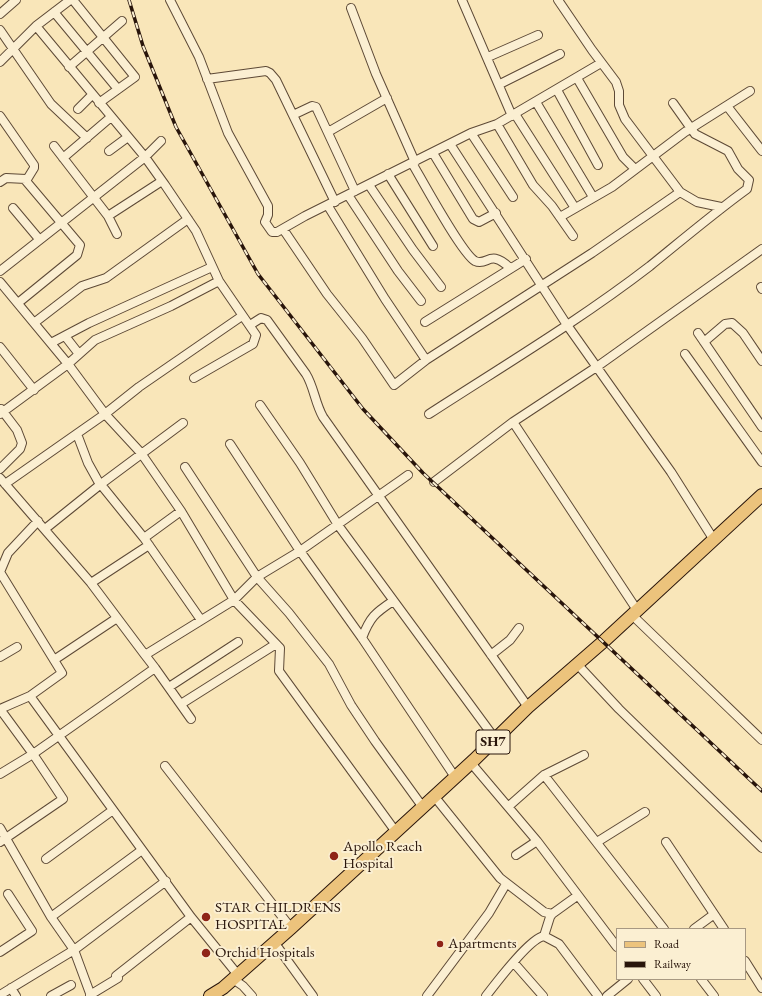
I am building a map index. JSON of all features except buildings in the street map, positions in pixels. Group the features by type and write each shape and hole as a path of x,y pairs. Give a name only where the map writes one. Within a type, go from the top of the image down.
{"main road":[{"name":"SH7","path":"210,996 221,992 235,977 291,928 396,832 422,806 496,740 528,707 635,612 762,495"}],"street":[{"path":"0,14 16,0"},
{"path":"0,62 36,26 71,0 135,77 117,88 99,103"},
{"path":"170,0 199,56 231,138 269,210 264,222 272,232 283,229 305,216 332,204 388,174 471,133 497,124 601,63"},
{"path":"462,0 513,115 575,208"},
{"path":"558,0 601,63 616,82 619,91 619,105 625,119 680,192 697,202 721,208"},
{"path":"351,8 414,162 444,218 474,261 479,262 496,258 502,260 510,268"},
{"path":"54,12 117,88"},
{"path":"69,67 122,21"},
{"path":"36,26 145,157 162,181 196,230 219,281 250,326 256,338 253,344 194,378"},
{"path":"0,30 51,104 87,138"},
{"path":"488,57 538,35"},
{"path":"500,84 560,54"},
{"path":"207,79 266,70 276,80 293,114 332,204 373,280 426,360"},
{"path":"577,78 623,157 636,170"},
{"path":"557,90 598,165"},
{"path":"560,217 612,187 690,129 750,91"},
{"path":"78,109 92,95"},
{"path":"328,132 387,98"},
{"path":"536,102 593,197"},
{"path":"429,414 567,325 649,266 747,189 749,180 738,169 728,151 700,138 690,129 673,103"},
{"path":"293,114 314,106 318,110 352,193 394,264 421,301"},
{"path":"727,106 762,151"},
{"path":"0,116 34,165 34,168 26,179"},
{"path":"63,158 111,117"},
{"path":"497,124 533,185 560,217 573,236"},
{"path":"471,133 513,197"},
{"path":"109,151 128,137"},
{"path":"0,271 145,157 162,141"},
{"path":"450,144 543,285 567,325 598,366 625,408 671,472 714,540"},
{"path":"54,146 108,216 117,234"},
{"path":"433,153 472,219 479,222 496,214"},
{"path":"388,174 433,246"},
{"path":"0,182 6,178 26,179"},
{"path":"18,303 77,255 80,250 80,244 28,185 26,179"},
{"path":"108,216 162,181"},
{"path":"368,185 413,250 441,287"},
{"path":"283,229 327,294 362,338 394,385 426,360 637,223 680,192"},
{"path":"13,208 39,239"},
{"path":"34,323 82,286 111,275 188,219"},
{"path":"434,482 512,422 598,366 762,249"},
{"path":"425,322 526,259"},
{"path":"51,343 130,304 212,267"},
{"path":"0,469 20,449 22,443 17,430 1,412 34,390 105,335 171,306 219,281"},
{"path":"0,282 68,364 105,414 141,453 180,511 234,600 280,648 279,671 396,832"},
{"path":"191,719 169,687 91,583 2,481 77,434 139,387 242,316"},
{"path":"250,326 261,318 267,320 309,379 315,401 323,417 528,707"},
{"path":"704,342 725,324 732,323 743,333 762,361"},
{"path":"698,333 762,426"},
{"path":"65,336 79,354"},
{"path":"0,347 34,390"},
{"path":"685,354 762,462"},
{"path":"260,405 300,463 338,525 496,740"},
{"path":"512,422 635,612 762,740"},
{"path":"45,529 100,484 183,423"},
{"path":"77,434 88,463 100,484 144,538 201,620"},
{"path":"230,444 300,551 362,638 455,777"},
{"path":"184,467 257,577 289,613 329,664 351,705 422,806"},
{"path":"145,655 234,600 257,577 300,551 380,496 408,474"},
{"path":"144,538 180,511"},
{"path":"3,841 63,799 33,754 0,709 30,696 62,673 0,572 8,553 38,521"},
{"path":"91,583 149,545"},
{"path":"362,638 367,625 374,614 393,601"},
{"path":"54,660 117,618"},
{"path":"491,655 510,640 519,628"},
{"path":"169,687 238,642"},
{"path":"181,704 276,644"},
{"path":"0,657 17,647"},
{"path":"577,664 619,709 762,848"},
{"path":"0,774 33,754 155,668"},
{"path":"30,696 235,977 252,996"},
{"path":"509,806 544,775 584,755"},
{"path":"471,763 509,806 518,821 537,841 616,946"},
{"path":"165,766 291,928"},
{"path":"544,775 663,928"},
{"path":"434,796 506,884 544,912 552,914"},
{"path":"46,859 113,810"},
{"path":"597,842 645,812"},
{"path":"0,828 3,841 51,917 74,950 90,995 117,977 191,917"},
{"path":"516,855 537,841"},
{"path":"666,842 713,915 723,928"},
{"path":"51,917 142,850"},
{"path":"0,995 74,950 166,881"},
{"path":"427,996 489,913 506,884"},
{"path":"0,952 32,931 8,894"},
{"path":"486,996 536,940 544,936 552,914 577,896"},
{"path":"695,928 713,915"},
{"path":"544,936 558,944 598,996"},
{"path":"274,942 313,996"},
{"path":"514,963 542,996"},
{"path":"746,963 762,988"},
{"path":"607,996 627,980"},
{"path":"643,980 656,996"},
{"path":"702,980 714,996"},
{"path":"51,996 71,985"},
{"path":"11,988 16,996"}],"railway":[{"path":"129,0 143,46 176,127 258,274 363,409 423,473 762,791"}],"place":[{"name":"Apollo Reach Hospital","path":"334,856"},
{"name":"STAR CHILDRENS HOSPITAL","path":"206,917"},
{"name":"Apartments","path":"440,944"},
{"name":"Orchid Hospitals","path":"206,953"}]}
